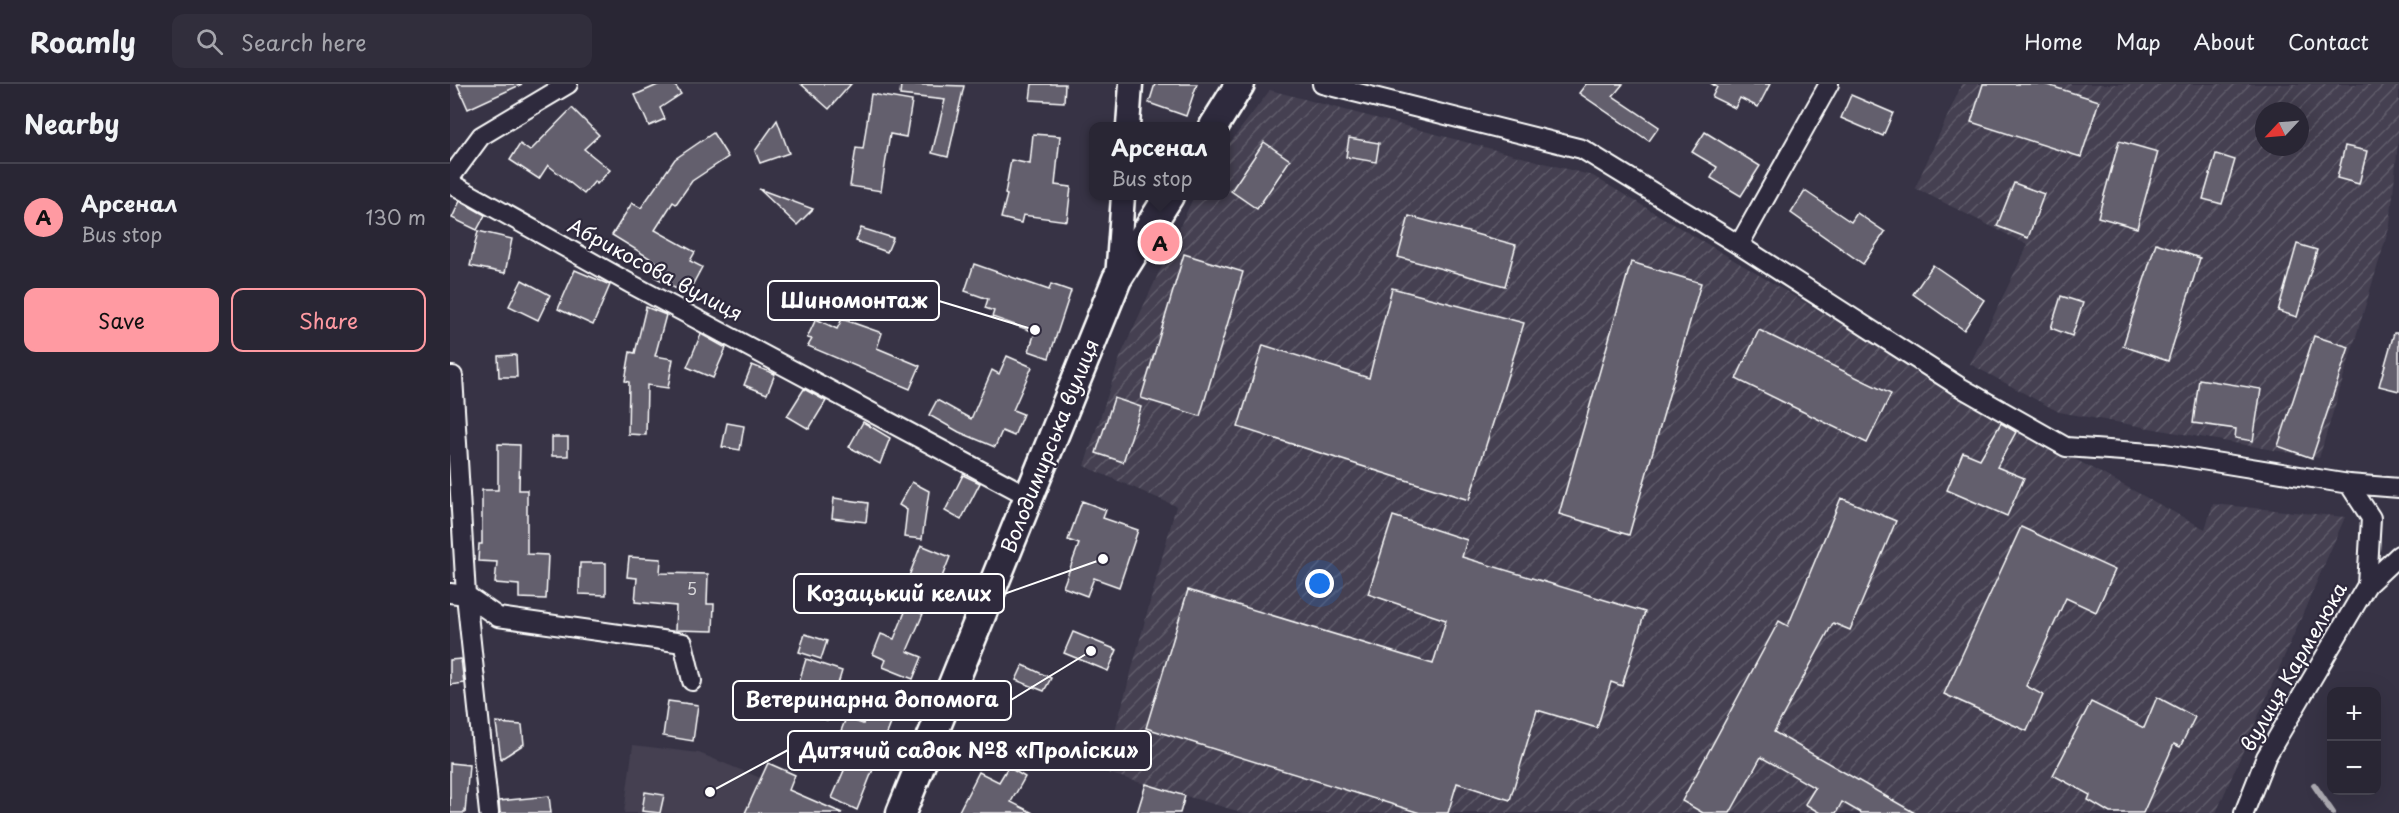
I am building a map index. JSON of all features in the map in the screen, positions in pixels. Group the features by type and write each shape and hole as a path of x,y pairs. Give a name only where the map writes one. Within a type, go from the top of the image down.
{"main road":[{"path":"1216,122 1240,84"},
{"name":"Володимирська вулиця","path":"901,813 1117,279 1166,200"}],"street":[{"path":"450,181 481,135 568,84"},
{"path":"1128,122 1131,84"},
{"path":"1322,84 1582,149 1739,244 1960,387 2066,447 2165,454 2349,484 2399,488"},
{"path":"1739,244 1829,84"},
{"name":"Абрикосова вулиця","path":"450,181 631,284 1030,497"},
{"name":"Володимирська вулиця","path":"1117,279 1123,200"},
{"path":"450,376 453,376 458,594 489,813"},
{"path":"2349,484 2371,518 2367,585"},
{"name":"вулиця Кармелюка","path":"2244,813 2266,757 2367,585 2399,555"},
{"path":"458,594 498,617 683,643 692,681"}],"shaded area":[{"path":"1962,84 2399,84 2399,132 2390,225 2319,458 2059,412 1970,364 2028,245 1915,188"},
{"path":"1270,90 1593,176 2002,420 2205,529 2213,504 2345,517 2216,813 1621,813 1593,808 1589,813 1244,813 1104,772 1176,506 1084,466 1121,355 1192,200 1230,200 1230,143"},
{"path":"633,745 699,753 847,813 624,813"}],"building":[{"path":"457,84 522,84 468,109"},
{"path":"660,84 674,84 681,94 660,108 665,119 649,126 635,95"},
{"path":"801,84 851,84 829,109"},
{"path":"901,84 964,86 948,157 932,153 945,100 900,95"},
{"path":"1032,84 1065,84 1064,102 1030,100"},
{"path":"1155,84 1197,84 1186,116 1149,103"},
{"path":"1586,84 1623,84 1613,96 1659,127 1649,141 1579,93"},
{"path":"1712,84 1770,84 1758,107 1740,98 1735,108 1712,97 1717,87"},
{"path":"1983,84 2044,84 2099,101 2081,157 1971,122"},
{"path":"871,94 912,101 906,137 890,134 881,191 850,186 856,148 863,149"},
{"path":"1851,95 1893,113 1883,136 1841,118"},
{"path":"572,108 599,135 584,149 610,170 597,184 595,181 584,194 548,165 539,179 510,160 520,144 530,151"},
{"path":"777,120 789,153 760,163 755,151"},
{"path":"1705,132 1760,166 1741,196 1711,178 1717,167 1692,152"},
{"path":"713,133 728,157 692,181 676,204 673,202 655,230 695,252 690,261 702,267 687,295 655,277 661,265 612,235 632,203 641,208 675,159"},
{"path":"1033,134 1060,136 1055,185 1071,187 1067,221 1023,215 1021,223 1001,218 1007,195 1005,194 1011,160 1030,164"},
{"path":"1349,138 1379,143 1376,162 1346,157"},
{"path":"2119,141 2158,152 2137,228 2098,217"},
{"path":"1264,142 1290,160 1257,209 1231,191"},
{"path":"2345,146 2367,151 2359,184 2337,178"},
{"path":"2216,154 2235,160 2222,204 2203,199"},
{"path":"2014,183 2044,194 2028,238 1997,226"},
{"path":"759,189 813,209 797,225"},
{"path":"1805,191 1851,222 1857,213 1885,232 1863,264 1791,213"},
{"path":"460,201 485,215 477,230 452,218"},
{"path":"1409,216 1516,245 1505,286 1398,257"},
{"path":"861,228 893,238 887,252 856,241"},
{"path":"478,231 512,239 505,273 470,266"},
{"path":"2156,243 2200,258 2168,361 2123,346"},
{"path":"2297,244 2317,250 2297,317 2278,311"},
{"path":"1184,254 1243,272 1200,416 1141,398"},
{"path":"1631,262 1701,283 1629,535 1559,514"},
{"path":"974,264 1049,290 1051,284 1071,291 1049,358 1029,351 1035,332 992,317 994,311 985,308 988,299 965,291"},
{"path":"1933,265 1984,300 1964,330 1913,294"},
{"path":"575,270 610,285 593,325 558,309"},
{"path":"522,280 550,295 538,320 509,306"},
{"path":"1392,288 1524,323 1469,500 1238,427 1263,345 1369,378"},
{"path":"2061,296 2083,303 2072,336 2051,328"},
{"path":"646,307 666,315 655,356 673,359 668,388 647,385 646,435 628,434 629,382 625,381 630,352 635,353"},
{"path":"816,319 837,329 842,319 882,333 877,348 920,366 910,389 808,346 812,339 807,338"},
{"path":"1759,330 1891,394 1867,443 1736,379"},
{"path":"2394,333 2399,333 2399,391 2379,386"},
{"path":"701,334 726,348 713,378 687,367"},
{"path":"2314,336 2349,347 2312,458 2278,446"},
{"path":"516,355 517,377 499,377 498,356"},
{"path":"1007,356 1032,367 1013,410 1023,414 1014,436 1002,431 995,447 959,432 929,415 937,400 971,419 992,370 999,374"},
{"path":"752,365 775,374 767,394 744,385"},
{"path":"2199,379 2261,389 2253,441 2235,438 2236,429 2193,423"},
{"path":"804,389 826,401 809,429 787,416"},
{"path":"1114,398 1141,407 1123,462 1096,453"},
{"path":"863,422 890,438 880,464 849,447"},
{"path":"727,423 744,426 740,450 722,447"},
{"path":"2001,423 2016,432 1997,467 2024,478 2007,516 1947,490 1963,452 1980,459"},
{"path":"552,437 568,437 568,456 552,456"},
{"path":"498,444 520,445 519,490 527,490 527,554 548,555 546,599 519,598 519,585 495,583 497,562 478,561 479,544 482,544 482,490 498,490"},
{"path":"963,475 980,483 961,520 945,511"},
{"path":"912,482 929,491 922,539 904,537 907,510 899,505"},
{"path":"834,498 868,503 866,522 832,518"},
{"path":"1841,498 1896,521 1850,630 1833,623 1774,732 1915,813 1861,813 1842,802 1836,813 1820,813 1805,804 1815,788 1761,757 1730,813 1703,813 1682,801 1779,621 1788,626"},
{"path":"1082,501 1106,510 1103,518 1138,530 1119,587 1094,578 1087,596 1063,587 1079,544 1068,540"},
{"path":"1393,516 1467,540 1462,557 1645,612 1622,686 1611,682 1597,728 1537,710 1510,800 1457,783 1448,813 1420,813 1146,728 1188,590 1433,664 1446,620 1368,594"},
{"path":"2021,527 2115,570 2096,612 2066,598 2026,686 2043,695 2027,731 1944,694"},
{"path":"921,545 950,557 938,587 909,576"},
{"path":"629,557 661,559 660,573 708,574 707,604 714,604 713,631 675,630 676,606 635,602 637,578 627,577"},
{"path":"580,563 606,563 606,595 579,594"},
{"path":"907,607 923,614 907,651 922,657 913,679 883,667 886,660 873,654 881,634 894,639"},
{"path":"1073,632 1117,650 1108,671 1064,653"},
{"path":"805,634 827,641 821,659 799,652"},
{"path":"461,659 464,683 450,685 450,660"},
{"path":"806,659 842,671 827,720 791,708"},
{"path":"1023,665 1051,678 1044,691 1016,680"},
{"path":"2157,697 2195,717 2180,747 2174,744 2143,813 2110,813 2088,800 2090,795 2053,775 2091,702 2144,728"},
{"path":"668,701 698,705 693,741 663,736"},
{"path":"867,712 892,721 857,810 832,798 856,743 839,736 846,718 863,724"},
{"path":"496,723 522,725 524,744 501,759"},
{"path":"450,763 469,765 465,813 450,813"},
{"path":"768,763 795,775 789,790 842,813 745,813"},
{"path":"1008,767 1025,777 1011,802 1033,813 958,813 979,772 999,782"},
{"path":"1146,784 1185,796 1180,813 1137,813"},
{"path":"645,792 664,795 660,813 642,811"},
{"path":"549,796 551,813 500,813 499,801"}],"waterway":[{"path":"2314,785 2333,813"}],"place":[{"name":"Арсенал","path":"1160,242"},
{"name":"Шиномонтаж","path":"1035,330"},
{"name":"Козацький келих","path":"1103,559"},
{"name":"Ветеринарна допомога","path":"1091,651"},
{"name":"Дитячий садок №8 «Проліски»","path":"710,792"}]}
